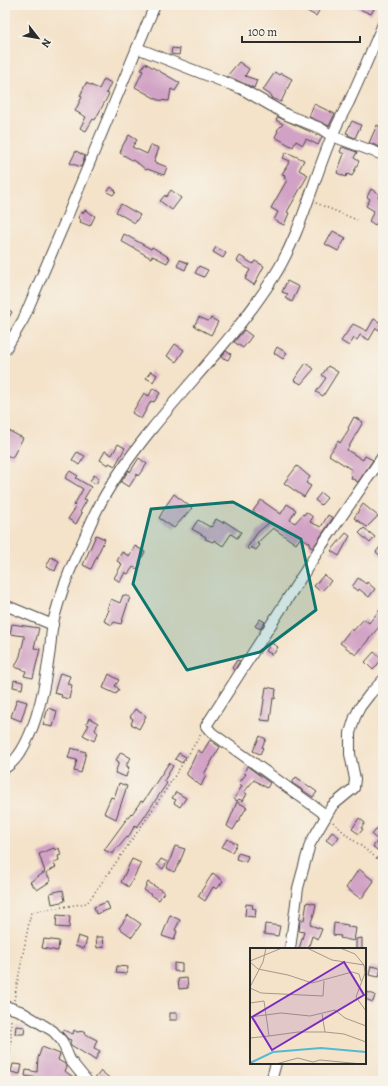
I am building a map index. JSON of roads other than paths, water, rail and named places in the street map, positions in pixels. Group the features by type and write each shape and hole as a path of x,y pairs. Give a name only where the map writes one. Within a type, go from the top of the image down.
{"street":[{"path":"5,350 23,320 156,5"},
{"path":"5,768 11,765 18,758 36,716 45,680 53,625 67,576 97,511 109,489 150,431 218,351 257,302 274,276 286,253 309,200 332,136 350,100 383,24"},
{"path":"137,48 242,89 287,115 320,128 332,136 383,155"},
{"path":"326,815 212,733 206,726 311,561 383,456"},
{"path":"5,605 53,625"},
{"path":"290,948 298,888 310,844 332,806 354,788 355,779 350,754 350,732 355,716 360,707 383,680"},
{"path":"9,1007 53,1031 62,1041 70,1060 87,1081"},
{"path":"271,1081 276,1064"}]}
